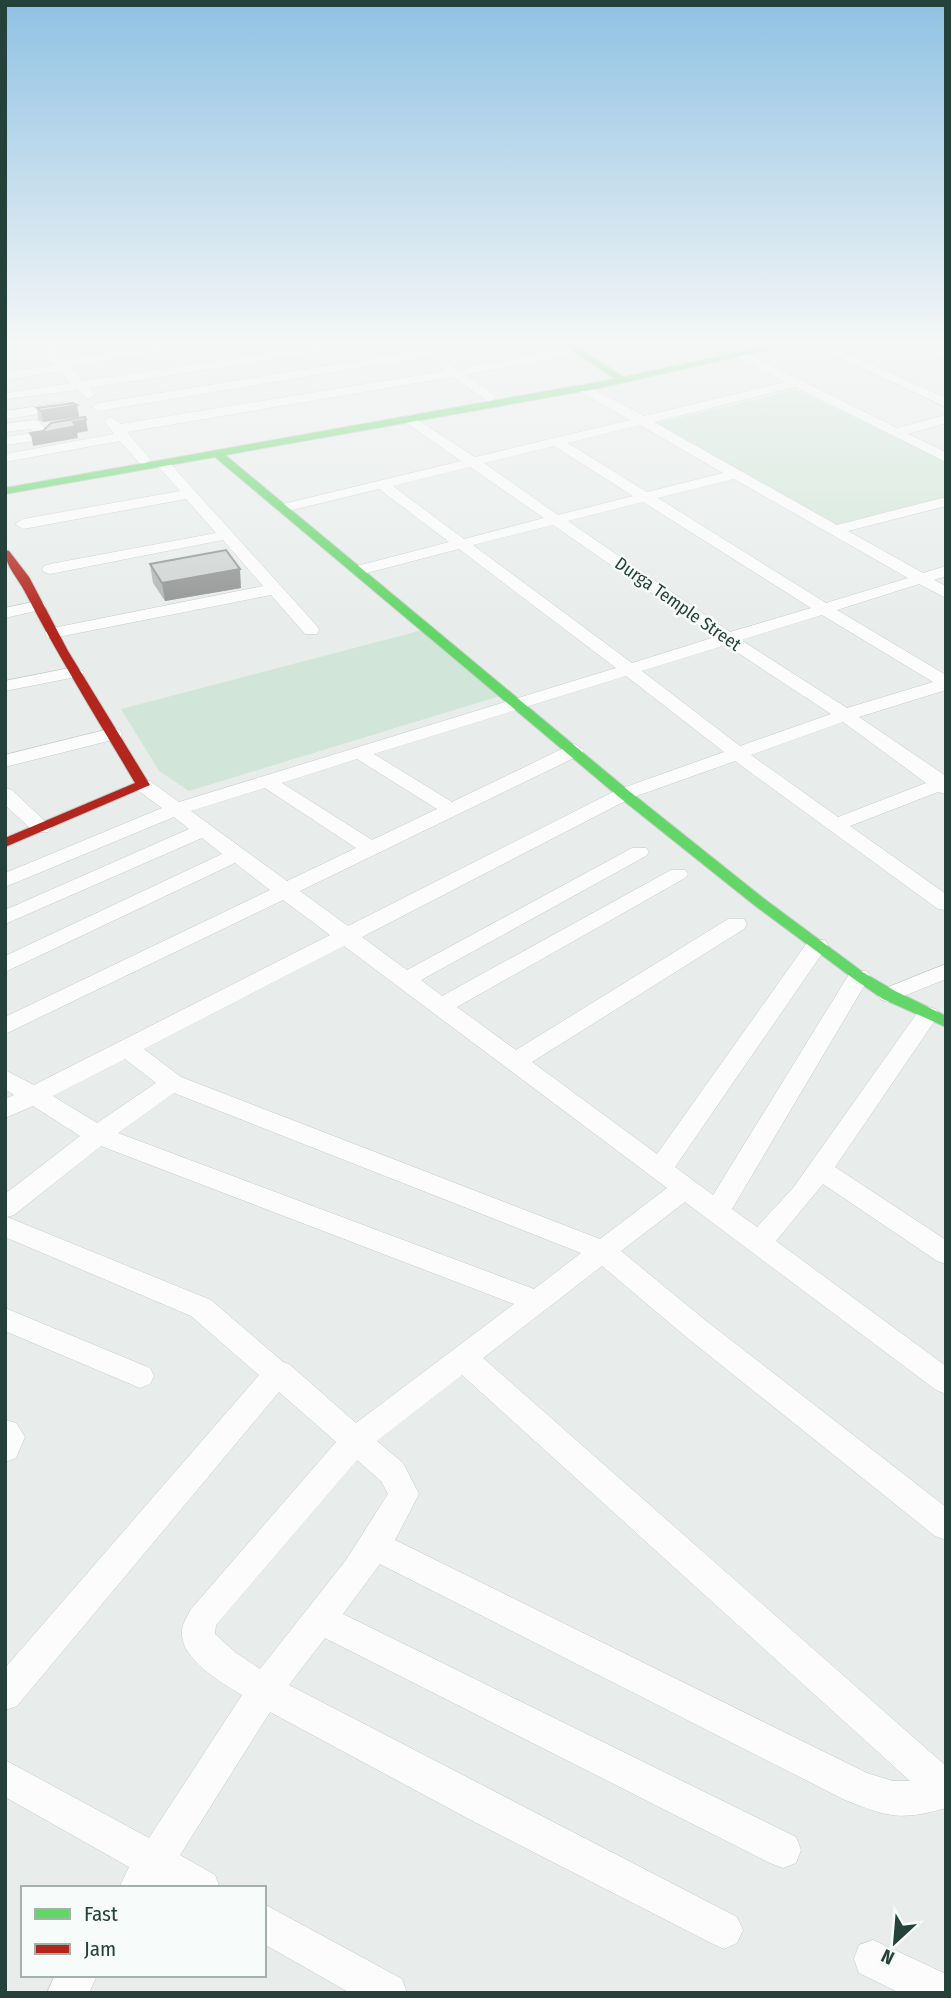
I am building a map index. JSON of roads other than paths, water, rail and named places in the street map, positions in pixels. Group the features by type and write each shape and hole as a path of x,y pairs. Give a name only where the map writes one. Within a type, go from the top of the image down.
{"street":[{"path":"5,441 41,437"},
{"path":"5,458 93,444 110,437"},
{"path":"125,437 144,460"},
{"path":"5,482 269,437"},
{"path":"5,491 310,437"},
{"name":"Durga Temple Street","path":"437,437 944,785"},
{"path":"284,508 577,437"},
{"path":"670,437 945,592"},
{"path":"904,437 946,458"},
{"path":"557,442 820,608 946,683"},
{"path":"218,454 519,703 624,794 859,976 889,995 937,1018 802,1195 758,1243"},
{"path":"163,464 311,630"},
{"path":"359,570 736,474"},
{"path":"381,484 738,754 946,904"},
{"path":"23,524 190,494"},
{"path":"835,530 946,501"},
{"path":"50,569 227,535"},
{"path":"5,553 23,578 52,633 143,785 946,1382"},
{"path":"5,881 177,809 946,571"},
{"path":"5,581 23,578"},
{"path":"52,633 274,589"},
{"path":"5,613 38,606"},
{"path":"5,686 75,672"},
{"path":"5,1110 624,794 845,715 946,683"},
{"path":"5,761 113,734"},
{"path":"5,1026 575,750"},
{"path":"358,752 452,810"},
{"path":"267,781 371,849"},
{"path":"5,843 143,785"},
{"path":"836,824 944,785"},
{"path":"5,794 41,828"},
{"path":"5,918 204,830"},
{"path":"405,979 639,852"},
{"path":"5,965 238,854"},
{"path":"441,1006 678,874"},
{"path":"515,1061 736,924"},
{"path":"660,1168 817,945"},
{"path":"889,995 946,971"},
{"path":"717,1211 859,976"},
{"path":"126,1047 172,1083 603,1251 695,1328 946,1526"},
{"path":"5,1078 99,1135 537,1301"},
{"path":"5,1208 99,1135 172,1083"},
{"path":"820,1169 946,1254"},
{"path":"685,1188 356,1439 206,1612 198,1630 200,1641 213,1655 265,1690 515,1825 724,1930"},
{"path":"5,1226 201,1308 393,1472 404,1494 392,1520 375,1546 265,1690 146,1874"},
{"path":"5,1319 140,1376"},
{"path":"375,1546 858,1787 890,1800 909,1800 946,1790 463,1358"},
{"path":"5,1694 279,1372"},
{"path":"5,1432 10,1437 5,1449"},
{"path":"319,1619 783,1850"},
{"path":"5,1777 146,1874 194,1886"},
{"path":"266,1924 388,1993"},
{"path":"873,1959 942,1993"},
{"path":"66,1993 77,1977"}]}
